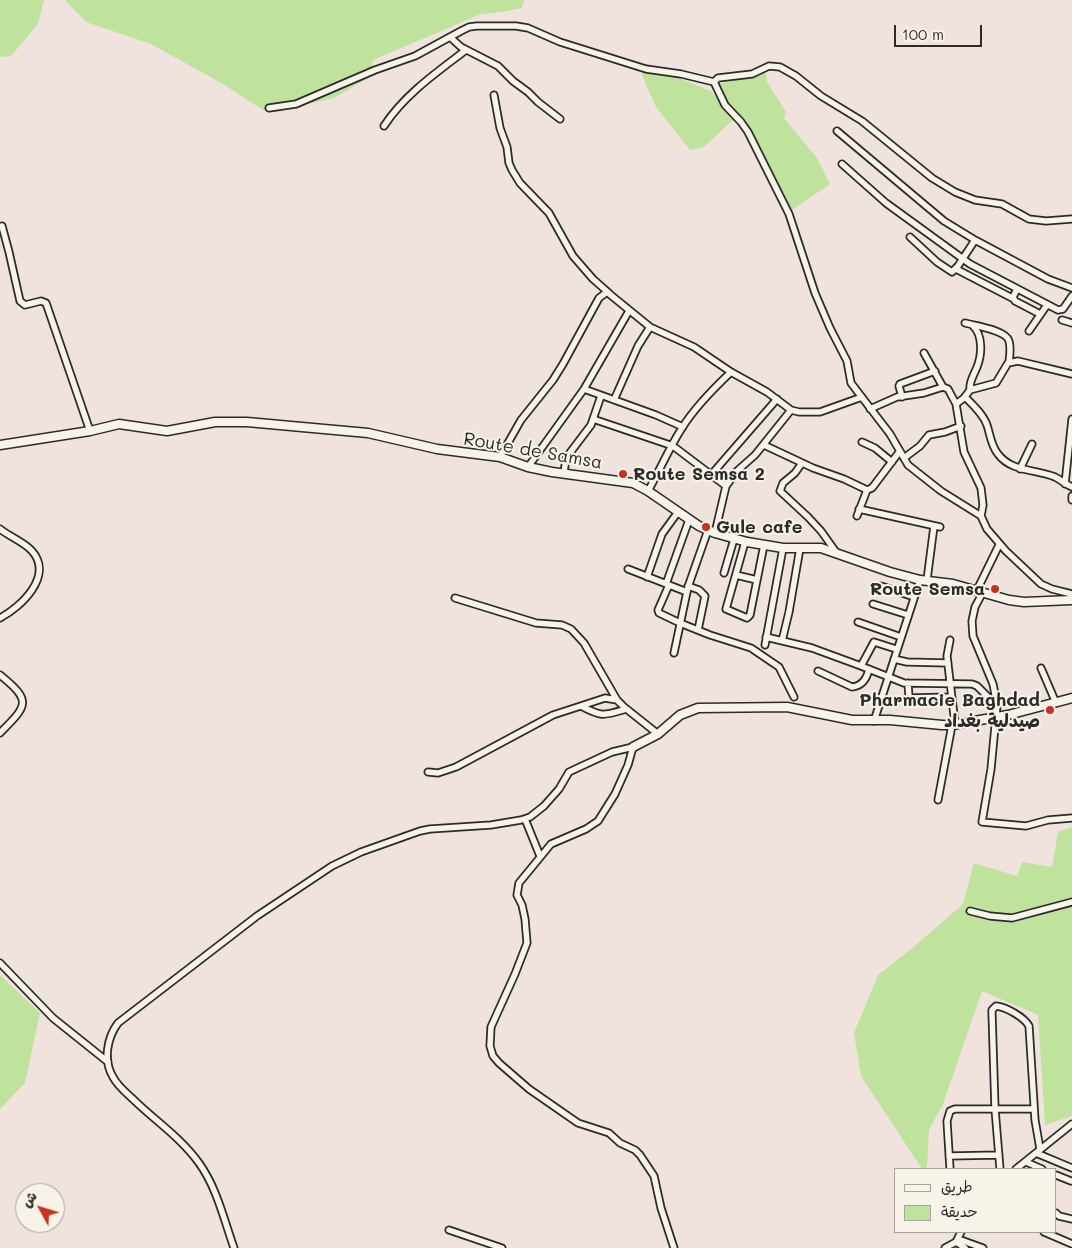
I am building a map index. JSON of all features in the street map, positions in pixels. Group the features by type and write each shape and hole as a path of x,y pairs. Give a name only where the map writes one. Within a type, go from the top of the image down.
{"street":[{"path":"269,108 296,104 375,70 415,56 469,27 521,27 560,42 646,69 681,74 714,82"},
{"path":"450,37 466,50 498,66 512,81 560,119"},
{"path":"384,126 396,110 418,89 466,50"},
{"path":"714,82 718,78 752,74 769,66 780,67 862,122 932,178 955,192 976,200 1002,204 1029,219 1046,221 1072,219"},
{"path":"714,82 725,105 748,132 785,206 816,293 830,328 847,361 851,382 912,468 941,491 981,516"},
{"path":"494,95 509,163 520,183 549,213 573,256 593,279 629,310 650,327 694,347 731,372 758,386 791,410 820,412 862,397"},
{"path":"837,131 936,215 975,240 1048,279 1072,288"},
{"path":"842,164 886,203 970,264 1047,305 1061,310 1072,296"},
{"path":"2,226 20,301 26,305 41,300 46,304 90,431"},
{"path":"910,237 952,272 975,240"},
{"path":"956,269 1040,314"},
{"path":"1014,299 1017,289"},
{"path":"500,457 516,427 563,364 599,298 604,293 610,294"},
{"path":"1029,331 1047,305"},
{"path":"528,467 584,389 629,310"},
{"path":"1062,320 1072,324"},
{"path":"965,323 1008,337 1010,349 1010,362 996,383 970,390"},
{"path":"956,404 970,390 970,382 978,364 980,334 972,325"},
{"path":"614,400 638,346 650,327"},
{"path":"924,353 943,387 949,391 956,404 964,452 982,492 981,516 987,529 999,545 1041,584 1072,594"},
{"path":"1010,362 1018,361 1072,374"},
{"path":"902,397 900,384 934,371"},
{"path":"648,491 682,428 701,403 731,372"},
{"path":"870,409 890,399 924,393 943,387"},
{"path":"584,389 656,415 682,428"},
{"path":"564,473 567,455 587,431 601,396"},
{"path":"965,397 984,420 996,452 1003,459 1020,469 1033,470 1056,477 1069,485"},
{"path":"710,475 776,399"},
{"path":"674,654 688,589 712,531 726,486 737,471 755,456 791,410"},
{"path":"1069,485 1072,418"},
{"path":"593,419 673,446 726,486"},
{"name":"Route de Samsa","path":"0,445 90,431 119,424 167,431 215,422 246,422 368,433 454,452 500,457 528,467 633,483 648,491 689,520 712,531 745,542 783,548 821,548 870,566 924,580 980,591 1009,600 1024,602 1072,600"},
{"path":"904,458 920,446 929,435 961,426"},
{"path":"862,442 875,448 892,462"},
{"path":"1020,469 1032,444"},
{"path":"764,445 867,490"},
{"path":"857,516 867,490 872,488 900,451"},
{"path":"802,463 795,473 783,483 780,491 820,530 836,552"},
{"path":"1056,477 1069,475"},
{"path":"859,509 937,526 924,580 914,597 874,721"},
{"path":"647,577 662,534 678,512"},
{"path":"689,520 658,611 680,623 745,645 774,662 779,667 794,697"},
{"path":"0,529 33,552 38,562 39,575 34,588 19,607 0,618"},
{"path":"724,573 734,539"},
{"path":"745,542 726,609 746,618 750,615 764,545"},
{"path":"999,545 980,591 972,621 973,636 995,690 997,705 992,769 982,822 1026,826 1048,820 1072,818"},
{"path":"765,645 783,548"},
{"path":"782,641 800,548"},
{"path":"628,569 667,585 699,590 705,596 698,630"},
{"path":"736,575 757,580"},
{"path":"881,586 914,597"},
{"path":"455,598 536,622 562,625 571,629 584,643 617,700 658,734"},
{"path":"873,604 908,615"},
{"path":"858,622 901,637"},
{"path":"766,637 812,648 908,683 950,682 972,684 988,697"},
{"path":"938,800 953,725 947,651 950,640"},
{"path":"861,666 874,642 896,649"},
{"path":"894,659 907,662 948,663"},
{"path":"1041,668 1056,704"},
{"path":"818,671 852,687 863,682 867,677 869,669"},
{"path":"0,675 22,695 23,703 20,711 0,732"},
{"path":"908,683 909,698 951,697"},
{"path":"428,772 438,773 456,767 553,716 605,698 617,700"},
{"path":"234,1248 214,1192 199,1163 173,1134 119,1086 112,1075 108,1062 108,1044 111,1034 123,1018 256,916 332,866 361,852 420,831 491,825 515,822 525,818 536,813 552,797 569,772 612,752 633,747 658,734 678,716 698,708 787,707 852,720 953,725 995,718 1056,704 1072,698"},
{"path":"581,706 600,715 626,709"},
{"path":"633,747 628,765 615,794 598,821 576,834 554,841 523,878 518,888 517,895 523,912 527,943 491,1027 489,1042 491,1051 499,1063 529,1089 578,1123 608,1132 620,1143 635,1150 640,1155 654,1176 661,1208 674,1248"},
{"path":"525,818 540,856"},
{"path":"970,911 990,916 1012,918 1072,902"},
{"path":"0,963 53,1018 108,1062"},
{"path":"1000,1168 995,1108 992,1013 992,1010 998,1006 1026,1020 1029,1026 1038,1151"},
{"path":"950,1168 947,1121 949,1112 955,1109 1034,1109"},
{"path":"1017,1168 1072,1124"},
{"path":"1038,1151 1072,1168"},
{"path":"949,1156 999,1155"},
{"path":"1026,1162 1040,1168"},
{"path":"1057,1175 1072,1181"},
{"path":"1057,1214 1072,1218"},
{"path":"449,1230 502,1248"},
{"path":"945,1248 957,1240 960,1233"},
{"path":"1046,1233 1072,1244"},
{"path":"957,1240 964,1248"},
{"path":"957,1240 983,1248"}],"green space":[{"path":"0,0 44,0 38,24 11,56 0,57"},
{"path":"65,0 524,0 522,8 481,14 373,60 370,77 334,98 287,109 263,110 223,84 151,44 86,22"},
{"path":"642,70 681,79 711,91 733,120 704,147 690,150 656,107 642,75"},
{"path":"766,73 767,82 786,112 784,118 817,158 830,184 792,210 745,119 731,108 719,84"},
{"path":"1072,827 1072,1116 1045,1125 1038,1015 982,991 943,1104 929,1130 927,1168 921,1168 861,1076 854,1033 878,975 963,904 974,863 1017,876 1022,862 1052,867 1058,832"},
{"path":"0,975 40,1013 25,1083 0,1109"}],"place":[{"name":"Route Semsa 2","path":"623,474"},
{"name":"Gule cafe","path":"706,527"},
{"name":"Route Semsa","path":"995,589"},
{"name":"Pharmacie Baghdad صيدلية بغداد","path":"1050,710"}]}
